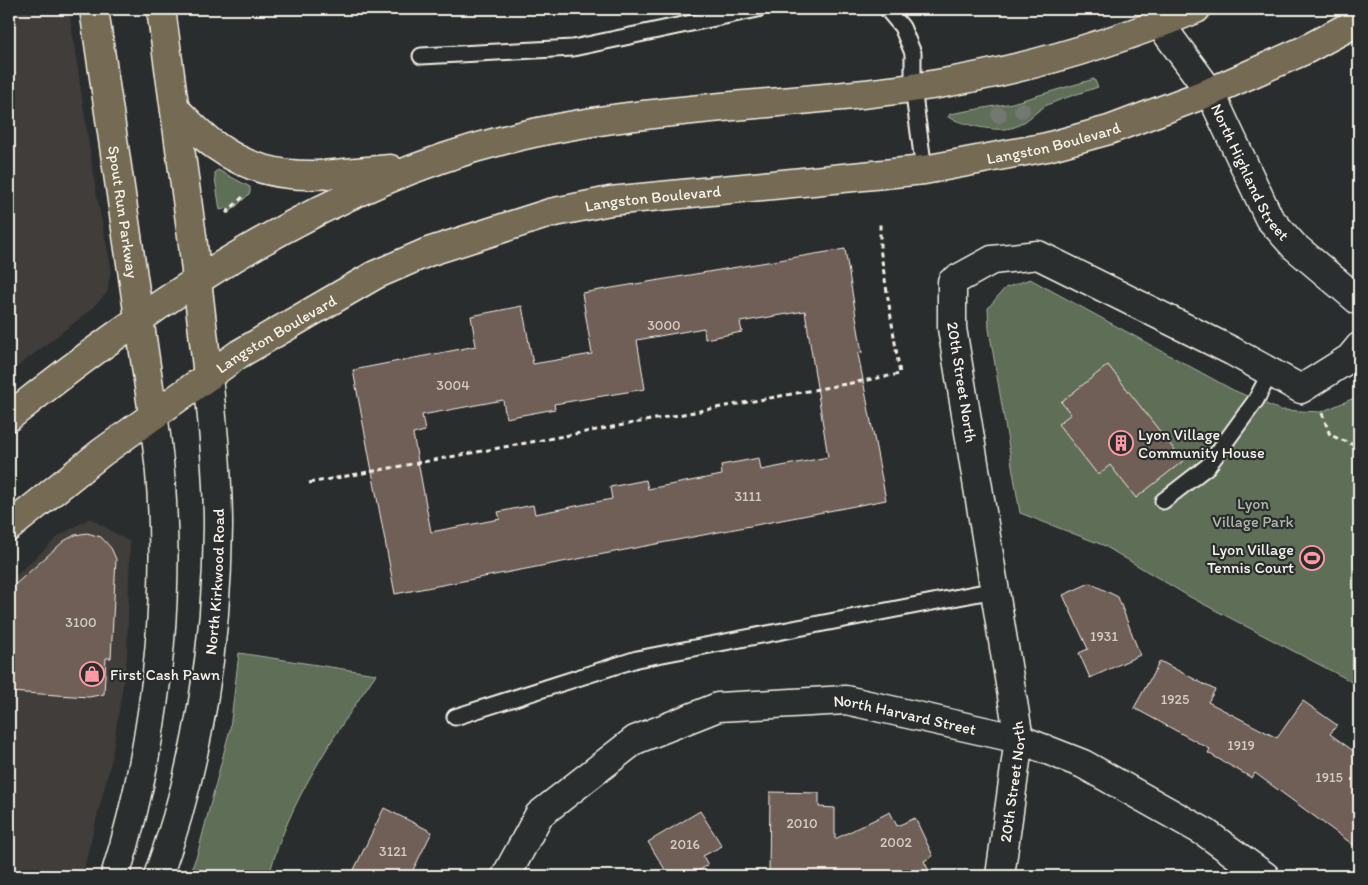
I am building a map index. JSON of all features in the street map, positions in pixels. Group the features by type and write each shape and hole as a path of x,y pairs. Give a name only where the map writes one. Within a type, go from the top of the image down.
{"main road":[{"name":"Spout Run Parkway","path":"94,9 153,414"},
{"path":"161,9 176,110 197,282"},
{"path":"9,417 139,320 197,282 307,216 371,185 456,152 507,139 604,121 913,88 1004,72 1054,60 1154,16 1196,9"},
{"name":"Langston Boulevard","path":"9,527 79,469 153,414 287,324 375,275 428,252 550,213 610,201 674,193 859,178 924,170 1047,148 1109,130 1210,92 1305,50 1359,21"},
{"path":"176,110 214,145 242,162 273,174 316,175 417,166"},
{"name":"North Kirkwood Road","path":"197,282 208,376"}],"street":[{"name":"North Highland Street","path":"1154,16 1210,92 1269,218 1294,246 1359,301"},
{"name":"20th Street North","path":"1000,876 1019,739 952,328 952,282 992,260 1038,255 1232,351 1270,374 1302,388 1350,358 1359,347"},
{"name":"North Kirkwood Road","path":"158,876 192,761 210,638 217,568 218,526 215,450 208,376"},
{"path":"115,876 146,754 159,636 164,516 161,467 153,414"},
{"name":"North Harvard Street","path":"506,876 539,815 635,740 718,707 846,700 1019,739 1083,764 1206,833 1264,876"}],"lane":[{"path":"422,56 573,48 758,9"},
{"path":"887,9 902,27 913,53 913,88 924,170"},
{"path":"1163,501 1208,466 1256,400 1270,374"},
{"path":"455,716 638,660 995,590"}],"path":[{"path":"226,213 246,194"},
{"path":"309,483 900,374 880,248 880,222"},
{"path":"1320,409 1330,435 1359,446"}],"shaded area":[{"path":"9,9 69,9 96,192 111,267 107,293 87,313 9,373"},
{"path":"90,518 130,542 127,659 111,762 82,876 9,876 9,582 59,536"}],"green space":[{"path":"1094,79 1098,87 1047,105 1023,123 1012,128 983,128 948,117 950,114 1012,103"},
{"path":"218,170 250,187 250,193 228,214 228,208 220,210 215,178 215,172"},
{"name":"Lyon Village Park","path":"1030,279 1233,390 1280,410 1321,412 1359,396 1359,687 1190,597 1103,545 1020,513 989,329 988,308 1005,288"},
{"path":"239,653 376,674 344,721 300,796 277,849 269,876 189,876 198,852 230,729"}],"building":[{"path":"845,249 862,353 858,354 886,500 395,594 353,370 476,346 471,316 522,306 533,364 592,354 582,293","holes":["805,311 828,457 761,470 759,458 721,465 722,475 648,489 646,480 610,487 612,499 535,514 533,505 498,512 500,519 431,532 413,434 425,431 422,415 503,400 506,418 555,409 554,404 645,389 637,340 704,328 705,339 742,332 740,322"]},
{"name":"Lyon Village Community House","path":"1108,365 1183,461 1136,498 1110,465 1098,475 1058,424 1071,414 1061,402"},
{"path":"87,533 101,537 111,548 116,559 111,658 106,658 104,694 89,697 9,692 9,590 64,541 75,535"},
{"path":"1090,583 1118,597 1140,655 1090,678 1079,653 1088,649 1063,595"},
{"path":"1160,661 1215,690 1208,702 1277,738 1303,701 1337,725 1330,734 1359,755 1359,849 1255,773 1252,778 1208,753 1210,749 1134,708"},
{"path":"770,792 819,793 819,807 835,808 835,839 890,812 897,826 915,818 933,856 924,861 931,875 769,875"},
{"path":"384,808 432,832 410,876 351,876"},
{"path":"700,811 722,846 703,856 708,865 690,876 669,876 648,842"}],"place":[{"name":"Lyon Village Community House","path":"1121,443"},
{"name":"Lyon Village Tennis Court","path":"1312,558"},
{"name":"First Cash Pawn","path":"92,674"}]}
